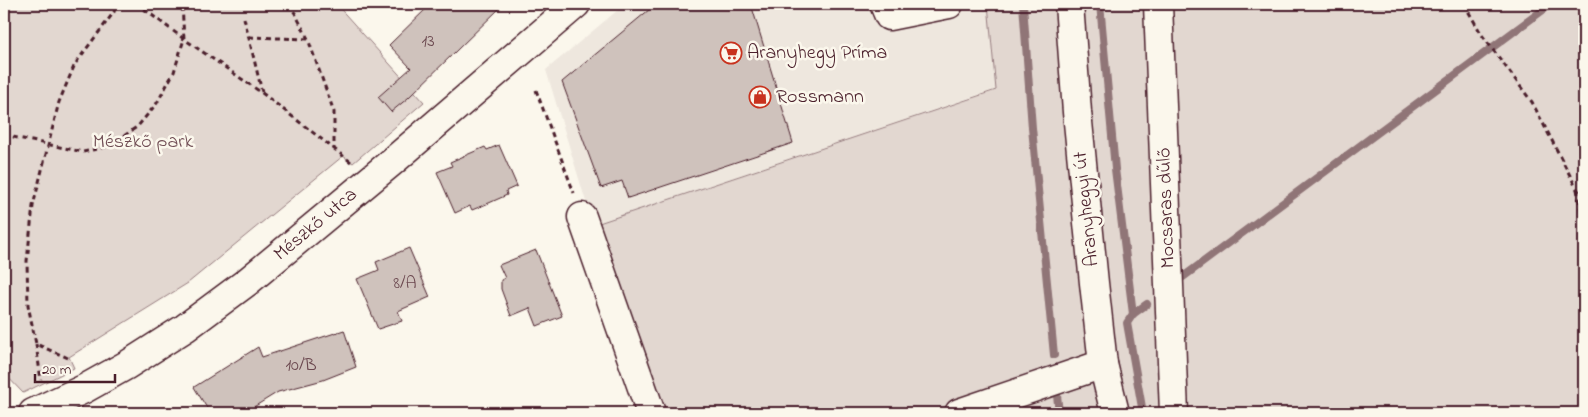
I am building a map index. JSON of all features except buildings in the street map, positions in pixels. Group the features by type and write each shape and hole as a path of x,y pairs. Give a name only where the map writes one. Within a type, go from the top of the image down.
{"street":[{"name":"Mészkő utca","path":"38,411 127,365 185,328 247,282 393,161 576,4"},
{"path":"884,4 889,16 949,4"},
{"name":"Aranyhegyi út","path":"1069,4 1077,112 1103,364 1115,413"},
{"name":"Mocsaras dűlő","path":"1158,4 1174,413"},
{"path":"582,217 651,413"},
{"path":"959,413 1103,364"}],"path":[{"path":"38,411 36,344 28,305 27,261 34,206 59,102 75,64 114,12 116,4"},
{"path":"137,4 262,93 353,163"},
{"path":"4,135 83,152 110,146 138,126 157,103 174,72 184,39 182,4"},
{"path":"288,4 295,13 308,39 334,112 334,149"},
{"path":"1464,4 1482,35 1532,102 1577,189 1584,198"},
{"path":"244,18 262,93"},
{"path":"249,37 308,39"},
{"path":"536,90 582,217"},
{"path":"1577,189 1584,228"},
{"path":"36,344 68,358"}],"shaded area":[{"path":"625,4 988,4 996,89 593,225 546,70"}],"green space":[{"name":"Mészkő park","path":"4,4 336,4 424,102 353,163 343,156 188,283 69,357 74,368 23,393 4,373"},
{"path":"988,4 1584,4 1584,413 662,413 593,225 996,90"}],"waterway":[{"path":"1023,4 1032,128 1054,355"},
{"path":"1100,4 1115,169 1133,314"},
{"path":"1183,277 1551,4"},
{"path":"1143,413 1127,323 1133,314 1147,304"},
{"path":"1057,395 1059,413"}],"place":[{"name":"Aranyhegy Príma","path":"731,53"},
{"name":"Rossmann","path":"760,97"}]}
